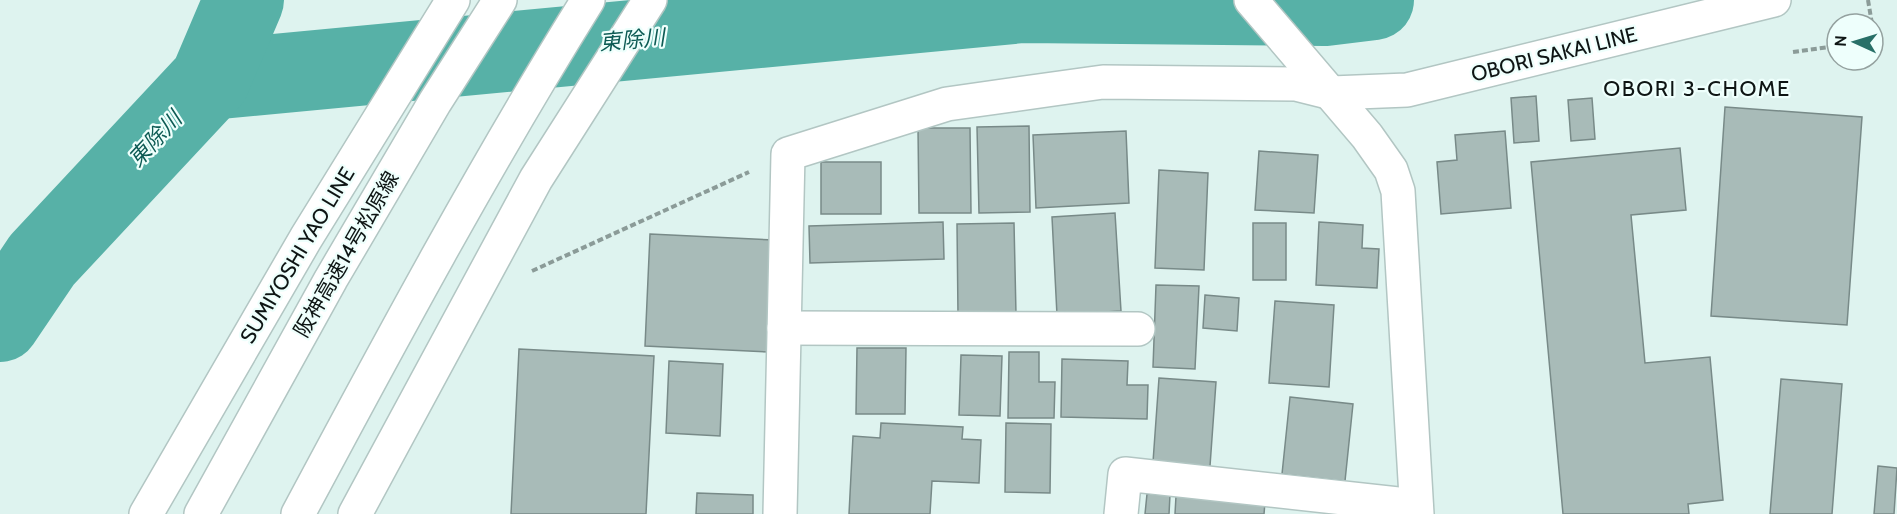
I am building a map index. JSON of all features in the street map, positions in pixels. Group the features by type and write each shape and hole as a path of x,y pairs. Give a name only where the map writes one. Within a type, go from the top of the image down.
{"main road":[{"name":"SUMIYOSHI YAO LINE","path":"146,514 328,202 453,0"},
{"path":"435,102 489,0"},
{"name":"阪神高速14号松原線","path":"201,514 331,279 435,102 500,0"},
{"path":"298,514 411,301 588,0"},
{"path":"355,514 536,179 650,0"},
{"path":"1121,514 1125,474 1416,510 1398,191 1391,170 1332,93 1308,69 1251,0"},
{"name":"OBORI SAKAI LINE","path":"788,154 947,104 1103,82 1296,84 1332,93 1407,90 1774,0"},
{"path":"780,514 788,154"},
{"path":"784,328 1138,329"}],"path":[{"path":"1792,52 1825,48"},
{"path":"521,276 788,154"}],"building":[{"path":"1536,96 1539,141 1514,143 1511,98"},
{"path":"1592,98 1595,139 1571,141 1568,100"},
{"path":"1725,107 1862,117 1847,325 1711,316"},
{"path":"1029,126 1030,212 979,213 977,127"},
{"path":"918,128 970,128 971,213 919,213"},
{"path":"1126,131 1129,203 1036,208 1033,135"},
{"path":"1505,131 1511,208 1441,214 1437,162 1457,160 1455,135"},
{"path":"1680,148 1686,210 1631,215 1645,363 1710,357 1723,500 1688,504 1689,514 1563,514 1531,162"},
{"path":"1259,151 1318,155 1314,213 1255,210"},
{"path":"821,162 881,162 881,214 821,214"},
{"path":"1159,170 1208,173 1204,270 1155,268"},
{"path":"1115,213 1121,311 1057,315 1052,217"},
{"path":"943,222 944,259 810,263 809,226"},
{"path":"1319,222 1363,225 1362,248 1379,249 1377,288 1316,285"},
{"path":"1014,223 1016,314 958,315 957,224"},
{"path":"1253,223 1286,223 1286,280 1253,280"},
{"path":"650,234 774,240 769,352 645,346"},
{"path":"1156,285 1199,286 1195,369 1153,367"},
{"path":"1205,295 1239,298 1237,331 1203,328"},
{"path":"1275,301 1334,305 1329,387 1269,383"},
{"path":"857,348 906,348 905,414 856,414"},
{"path":"519,349 654,356 646,514 511,514"},
{"path":"1009,352 1039,352 1039,382 1055,382 1054,418 1008,418"},
{"path":"961,355 1002,356 1000,416 959,415"},
{"path":"1062,359 1128,361 1127,385 1148,385 1147,419 1061,417"},
{"path":"669,361 723,364 720,436 666,433"},
{"path":"1159,378 1216,382 1210,466 1153,462"},
{"path":"1781,379 1842,384 1832,514 1770,514"},
{"path":"1290,397 1353,404 1345,481 1282,474"},
{"path":"881,423 963,427 962,439 981,440 979,483 932,481 930,514 849,514 853,436 880,438"},
{"path":"1006,423 1051,424 1050,493 1005,492"},
{"path":"1878,466 1897,468 1894,514 1874,514"},
{"path":"697,493 753,495 753,514 696,514"},
{"path":"1147,494 1170,495 1169,514 1145,514"},
{"path":"1176,496 1265,502 1264,514 1175,514"}],"waterway":[{"name":"東除川","path":"0,322 42,260 210,80 244,0"},
{"name":"東除川","path":"210,80 1023,3 1325,6 1374,0"}],"district":[{"name":"OBORI 3-CHOME","path":"1697,88"}]}
